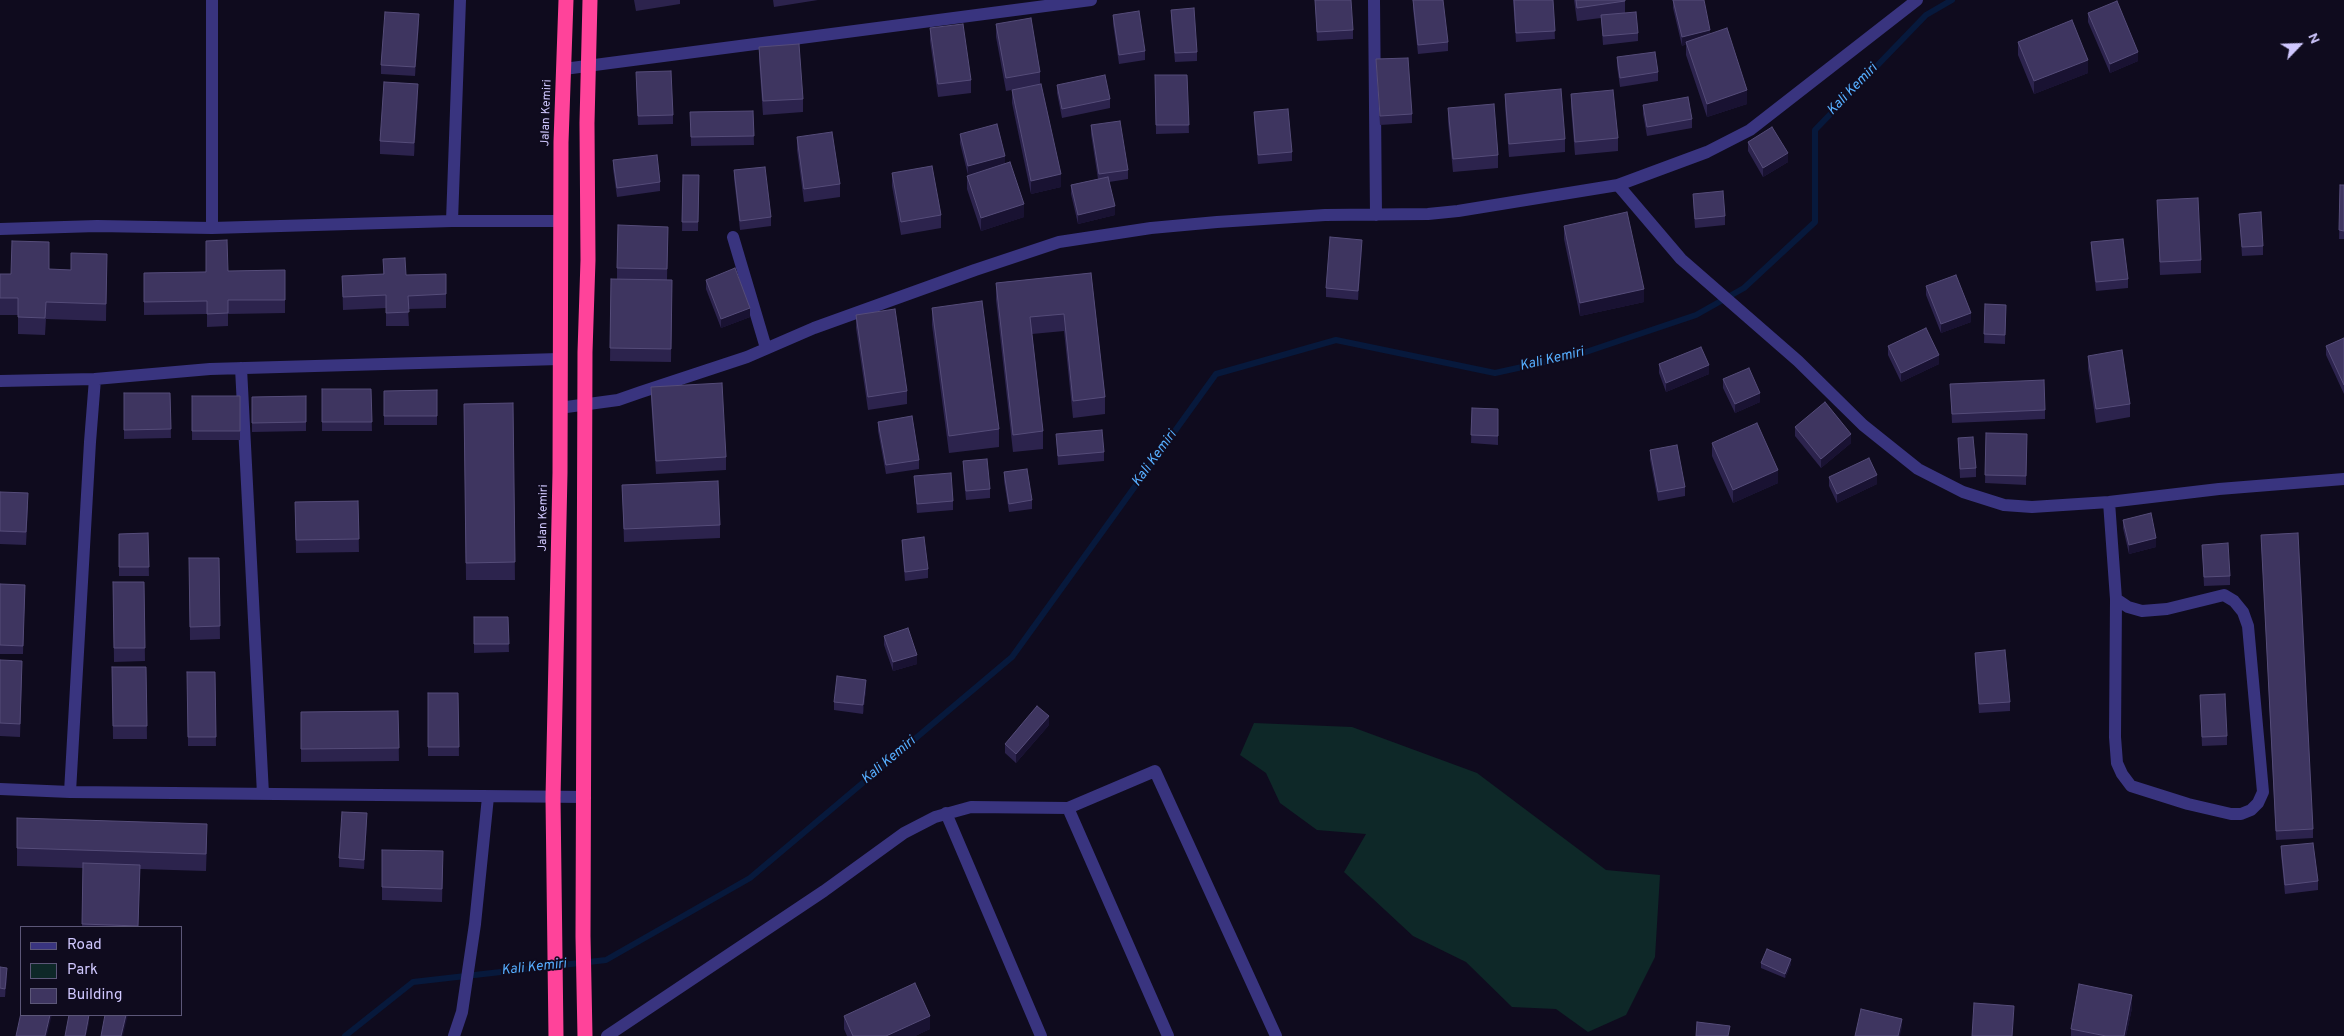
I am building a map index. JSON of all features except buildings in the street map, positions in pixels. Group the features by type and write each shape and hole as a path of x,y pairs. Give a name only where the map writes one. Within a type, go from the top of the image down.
{"highway":[{"name":"Jalan Kemiri","path":"556,1032 553,798 559,571 561,142 566,0"},
{"path":"585,1033 582,936 585,406 590,0"}],"street":[{"path":"212,0 212,228"},
{"path":"452,221 460,0"},
{"path":"564,69 1091,0"},
{"path":"1374,0 1376,214"},
{"path":"559,408 585,406 618,400 747,357 861,311 1022,253 1059,242 1090,236 1216,222 1325,215 1458,211 1618,185 1707,152 1750,130 1917,0"},
{"path":"1618,185 1680,260 1747,317 1895,452 1940,482 1972,496 2004,505 2032,507 2109,502 2219,489 2344,479"},
{"path":"0,229 97,226 212,228 452,221 562,221"},
{"path":"733,237 766,348"},
{"path":"0,381 95,379 242,368 559,359"},
{"path":"242,368 263,794"},
{"path":"70,792 95,379"},
{"path":"2109,502 2116,599 2115,737 2117,763 2122,774 2130,786 2188,804 2231,814 2241,814 2251,810 2258,803 2262,792 2248,626 2243,612 2234,601 2224,596 2167,609 2142,611 2128,607 2116,599"},
{"path":"607,1036 824,891 904,833 946,814 971,807 1068,808 1155,771 1276,1036"},
{"path":"0,789 70,792 584,797"},
{"path":"454,1036 462,1012 481,875 488,797"},
{"path":"1068,808 1168,1036"},
{"path":"946,814 1040,1036"}],"green space":[{"path":"1254,723 1352,727 1477,773 1606,870 1660,875 1655,957 1626,1015 1588,1032 1556,1009 1512,1007 1466,962 1413,936 1344,872 1366,834 1317,830 1280,803 1266,773 1240,755"}],"waterway":[{"name":"Kali Kemiri","path":"345,1036 413,982 606,960 750,878 1012,657 1216,374 1336,340 1495,373 1577,355 1696,315 1744,288 1815,222 1815,130 1926,15 1952,0"}]}
